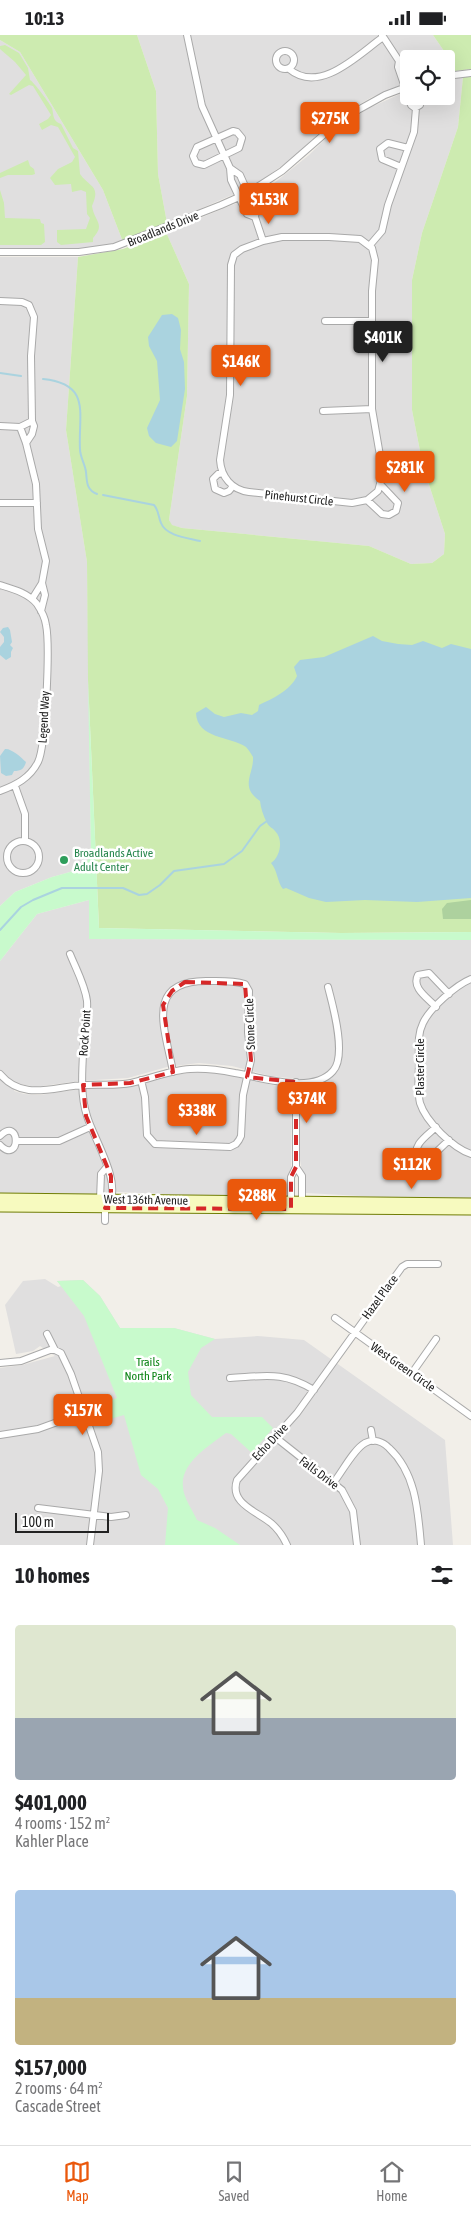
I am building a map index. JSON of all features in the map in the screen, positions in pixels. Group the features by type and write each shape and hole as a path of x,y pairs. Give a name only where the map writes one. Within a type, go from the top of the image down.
{"main road":[{"name":"West 136th Avenue","path":"0,1198 111,1199 292,1205"},
{"name":"West 136th Avenue","path":"0,1207 105,1208 471,1203"},
{"name":"West 136th Avenue","path":"302,1205 471,1210"}],"street":[{"path":"187,35 202,106 230,168 231,180 247,214 255,217"},
{"path":"289,69 303,76 313,77 330,73 383,36 399,61 398,67 400,71"},
{"path":"455,75 471,73"},
{"name":"Broadlands Drive","path":"0,253 79,252 114,247 239,197 282,171 342,120 373,101 400,90"},
{"path":"411,105 416,108"},
{"path":"416,108 420,105"},
{"path":"381,485 398,503 396,511 392,514 386,515 367,500 373,496 381,485 383,473 372,409 372,282 375,260 370,245 382,231 416,124 416,108"},
{"path":"232,131 237,132 242,138 239,149 204,165 196,163 194,151 197,147 216,138 232,131"},
{"path":"401,167 382,159 380,149 388,143 408,148"},
{"path":"230,168 240,175 256,211 255,217 263,241"},
{"name":"Pinehurst Circle","path":"367,500 352,503 245,492 233,486 224,493 215,489 213,479 218,474 223,473 221,456 230,395 231,265 234,255 263,241 282,237 343,237 360,239 370,245"},
{"name":"Legend Way","path":"0,301 22,302 29,305 33,310 30,398 34,426 32,434 26,443"},
{"path":"325,321 372,321"},
{"path":"323,411 372,409"},
{"path":"0,426 20,427 32,421"},
{"name":"Legend Way","path":"20,427 36,484 38,529 46,561 42,583 32,599"},
{"path":"223,473 233,486"},
{"path":"0,503 37,503"},
{"name":"Legend Way","path":"41,611 45,595 42,583"},
{"name":"Legend Way","path":"0,585 18,590 32,599 41,611 46,624 47,648 43,750 32,772 15,786"},
{"path":"0,791 15,786 25,814 26,841"},
{"path":"26,841 37,849 39,859 35,867 27,873 16,871 4,859 12,846 26,841"},
{"name":"Rock Point","path":"70,954 85,991 87,1003 85,1108 90,1127 104,1154 106,1168 111,1176 111,1199"},
{"path":"436,1007 416,987 418,975 429,973 449,994"},
{"name":"Plaster Circle","path":"471,979 459,985 436,1007 423,1023 419,1039 420,1103 424,1112 449,1140 462,1151 471,1154"},
{"name":"Stone Circle","path":"173,1071 163,1013 165,998 185,983 235,981 245,984 248,991 248,1032 251,1060 248,1076"},
{"path":"0,1074 18,1087 35,1091 84,1085 116,1084 141,1080 173,1071 200,1068 280,1082 316,1081 332,1072 339,1060 332,1002 328,987"},
{"path":"141,1080 145,1097 147,1135 155,1144 230,1147 236,1144 241,1136 243,1095 248,1076"},
{"path":"292,1205 291,1177 296,1167 296,1082"},
{"path":"17,1141 59,1141 90,1127"},
{"path":"436,1127 416,1146 415,1152 418,1158 429,1159 449,1140"},
{"path":"0,1136 5,1132 11,1132 15,1135 17,1141 15,1146 10,1149 5,1149 0,1145"},
{"path":"296,1167 302,1176 302,1205"},
{"path":"105,1221 105,1208 100,1199 101,1174 106,1168"},
{"path":"105,1208 111,1199"},
{"name":"Hazel Place","path":"355,1333 402,1267 416,1263 438,1264"},
{"name":"West Green Circle","path":"335,1318 471,1416"},
{"name":"Echo Drive","path":"235,1486 239,1477 297,1413 355,1333"},
{"path":"47,1334 55,1350 63,1356 95,1439 99,1459 90,1545"},
{"path":"412,1373 436,1339"},
{"path":"0,1363 21,1361 50,1350 55,1350"},
{"path":"230,1378 283,1376 299,1381 314,1390"},
{"path":"0,1435 38,1429 85,1412"},
{"path":"370,1431 373,1441"},
{"name":"Falls Drive","path":"275,1437 291,1452 334,1482 345,1495 353,1511 357,1545"},
{"path":"334,1482 360,1447 373,1441 385,1444 394,1452 407,1475 418,1507 421,1545"},
{"path":"227,1485 235,1486 242,1502 275,1526 287,1545"},
{"path":"38,1508 111,1517 126,1515"}],"highlighted area":[{"path":"185,982 245,984 251,1060 247,1077 296,1082 296,1167 291,1177 291,1209 105,1208 111,1199 111,1176 86,1116 83,1085 130,1083 173,1072 163,1005 172,991"}],"shaded area":[{"path":"137,35 433,35 443,50 400,50 400,86 372,97 351,109 321,131 293,158 253,186 167,223 158,174 156,91"},
{"path":"0,40 20,52 103,190 123,242 72,250 0,250"},
{"path":"463,77 458,127 422,233 412,280 412,410 423,466 445,534 444,554 432,563 411,564 369,546 182,528 171,525 169,520 187,396 189,284 166,232 237,203 273,184 309,155 328,136 367,109 400,94 400,105 455,105 455,79"},
{"path":"0,257 78,257 66,430 87,562 91,856 81,869 52,877 15,892 0,906"},
{"path":"89,900 89,939 471,940 471,1199 306,1193 300,1160 300,1079 270,1076 232,1066 199,1063 167,1067 128,1078 79,1081 35,1087 16,1083 14,1091 40,1095 202,1071 226,1073 272,1085 290,1087 292,1090 291,1167 288,1193 285,1196 119,1192 92,1195 0,1194 0,961 37,914"},
{"path":"45,1279 58,1287 61,1286 57,1281 83,1280 100,1296 120,1328 174,1328 215,1339 258,1336 304,1340 445,1440 453,1545 0,1545 0,1368 22,1365 55,1356 40,1346 33,1351 16,1354 5,1305 23,1281"}],"green space":[{"path":"0,35 137,35 156,91 158,174 167,223 123,242 103,190 20,52 0,40"},
{"path":"433,35 471,35 471,69 455,71 455,50 443,50"},
{"path":"5,45 19,53 28,68 30,80 49,103 55,119 61,124 73,148 78,151 80,174 95,190 92,206 99,229 93,238 93,242 61,245 57,242 57,230 86,229 90,218 87,214 86,192 81,190 72,192 71,184 55,185 50,178 58,169 72,162 75,157 58,127 51,125 42,130 39,124 51,115 33,86 29,85 11,95 9,94 26,75 0,49 0,46"},
{"path":"463,77 471,77 471,932 341,933 99,928 88,680 87,562 66,430 78,257 123,249 166,232 189,284 187,396 169,520 172,525 182,528 369,546 411,564 432,563 444,554 445,534 423,466 412,410 412,280 422,233 458,127"},
{"path":"28,160 35,174 8,175 0,178 0,173"},
{"path":"0,190 4,203 5,218 40,219 41,223 44,224 45,242 41,245 0,245"},
{"path":"88,680 99,928 341,933 471,932 471,940 89,939 89,900 37,914 0,961 0,906 15,892 52,877 81,869 91,856"},
{"path":"471,900 471,919 443,919 442,909 447,903"},
{"name":"Trails North Park","path":"83,1280 100,1296 120,1328 174,1328 215,1339 201,1348 188,1372 191,1395 212,1417 262,1417 273,1428 252,1453 231,1434 226,1433 197,1456 186,1470 183,1478 183,1487 188,1504 197,1520 215,1528 240,1545 165,1545 168,1508 158,1489 141,1475 124,1415 96,1423 91,1408 117,1398 84,1316 57,1281"}],"water":[{"path":"172,314 178,318 181,330 180,349 184,362 185,389 177,441 171,447 156,443 149,436 147,428 160,400 157,361 149,346 148,337 162,315"},
{"path":"8,627 12,642 10,645 13,648 11,657 6,660 0,655 0,647 4,642 4,637 0,632 3,628"},
{"path":"373,636 382,641 398,644 412,645 423,641 442,648 451,644 471,649 471,898 417,902 365,900 326,902 309,898 286,888 283,889 271,863 279,853 280,843 278,835 267,823 260,801 250,791 249,780 253,757 246,747 215,736 202,728 198,721 196,713 206,707 215,714 224,717 241,713 252,715 258,711 259,705 281,694 290,686 297,676 294,667 300,660 324,657"},
{"path":"5,749 13,751 26,762 22,769 6,776 1,773 0,756"}],"waterway":[{"path":"0,373 21,376"},
{"path":"43,379 59,382 69,387 76,394 80,413 81,455 88,485 97,494"},
{"path":"103,495 154,505 158,511 161,523 168,531 178,536 200,541"},
{"path":"0,930 21,907 62,888 123,888 139,895 147,894 160,885 174,871 224,864 242,851 260,826 267,821"}],"place":[{"name":"Broadlands Active Adult Center","path":"64,860"}]}
